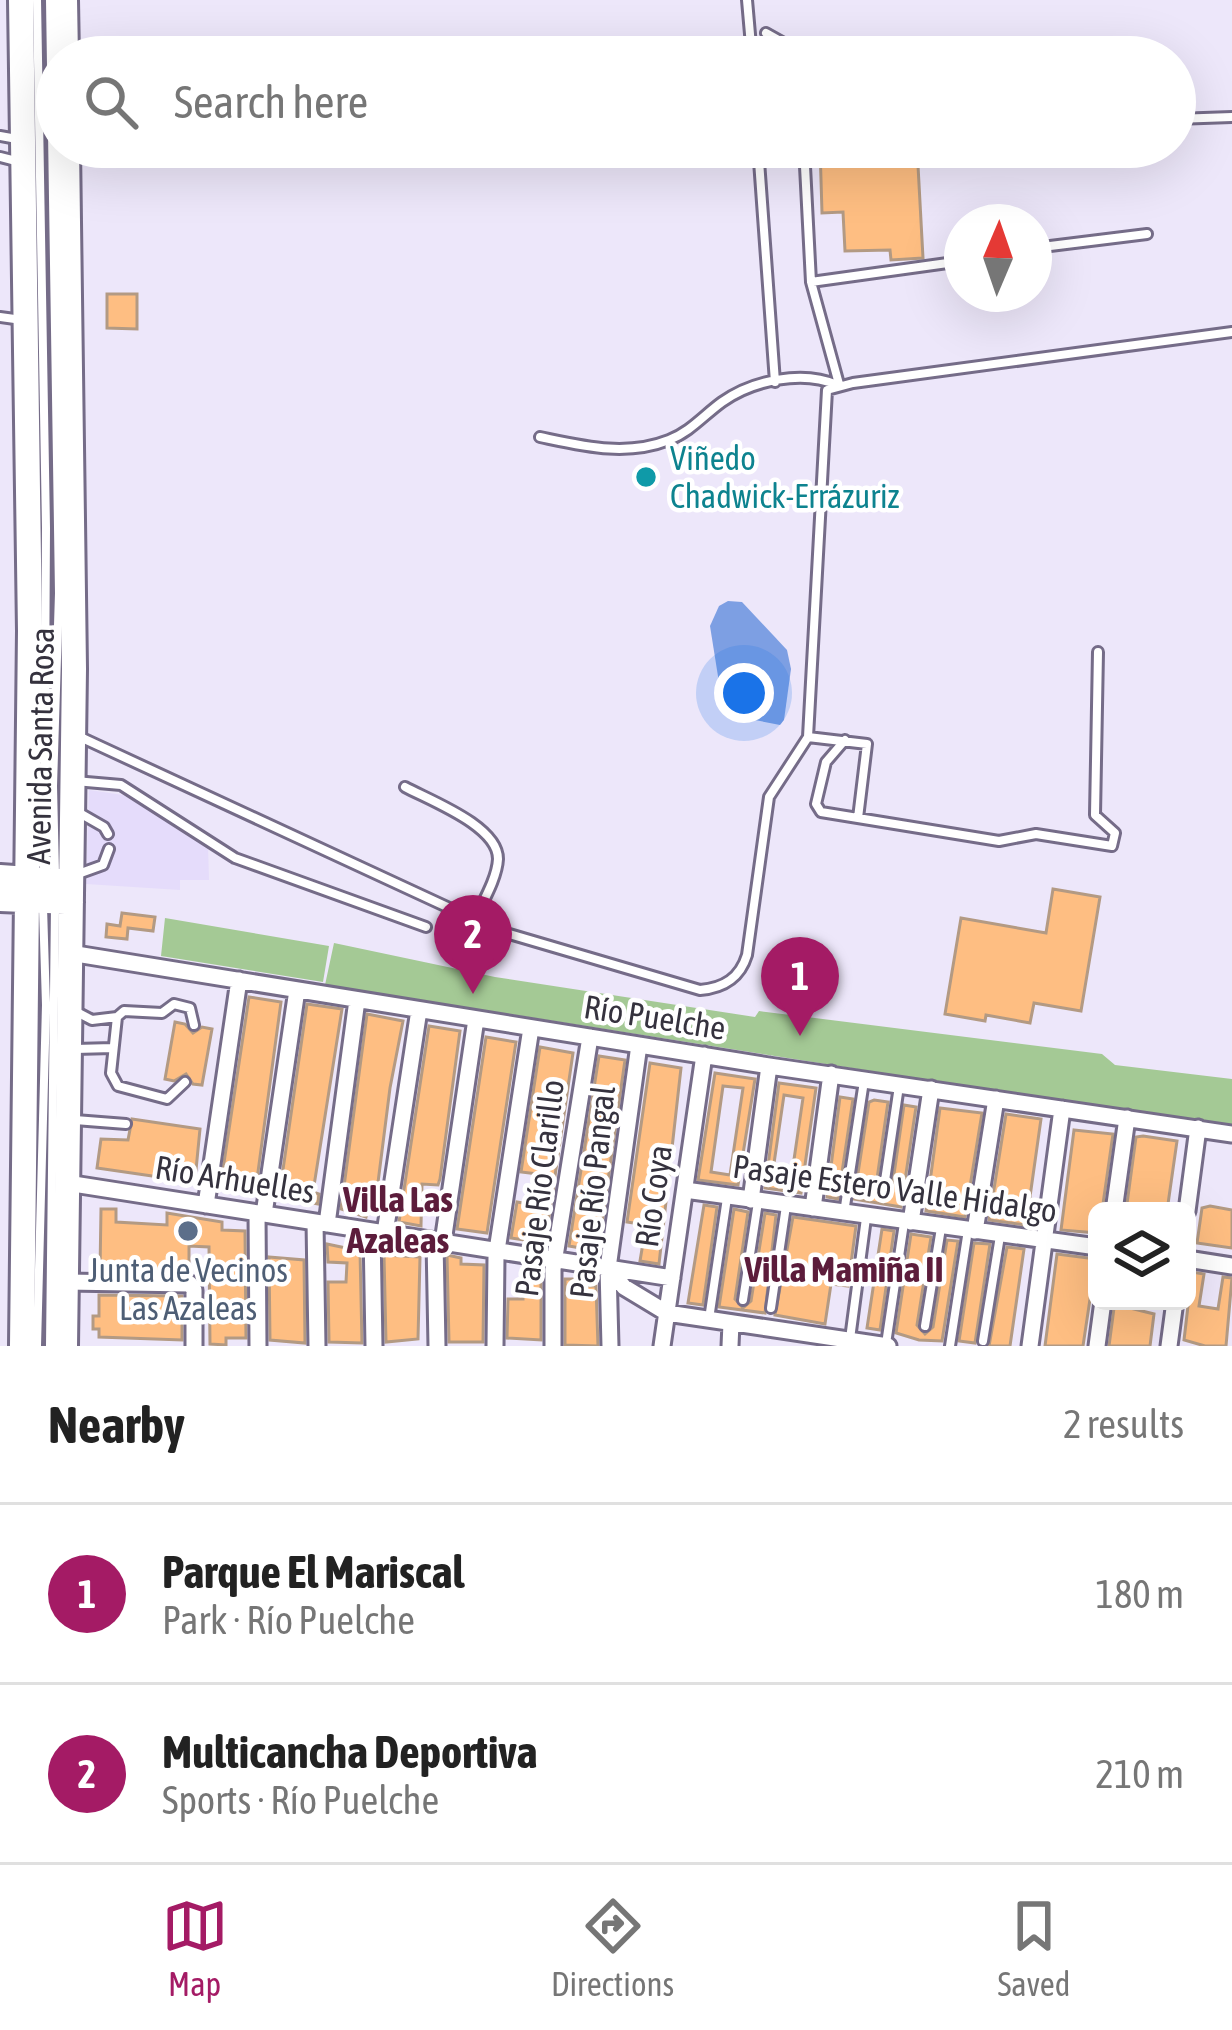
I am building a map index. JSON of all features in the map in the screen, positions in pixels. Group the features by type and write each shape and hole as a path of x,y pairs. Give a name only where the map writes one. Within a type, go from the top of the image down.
{"main road":[{"name":"Avenida Santa Rosa","path":"21,0 30,631 52,890 70,952 65,1346"},
{"path":"65,0 66,36"},
{"name":"Avenida Santa Rosa","path":"22,1346 13,1318 52,890 73,809 60,168"},
{"path":"0,877 52,890"},
{"path":"0,899 52,890"}],"street":[{"name":"Río Puelche","path":"70,952 770,1066 1232,1133"},
{"path":"206,1205 239,980"},
{"path":"259,1346 260,1213 297,990"},
{"path":"317,1346 321,1223 357,1000"},
{"path":"374,1346 378,1232 418,1010"},
{"path":"436,1346 439,1241 476,1019"},
{"path":"495,1346 497,1250 531,1028"},
{"name":"Pasaje Río Clarillo","path":"554,1346 554,1259 590,1037"},
{"name":"Pasaje Río Pangal","path":"610,1346 608,1268 638,1045"},
{"name":"Río Coya","path":"662,1346 704,1055"},
{"path":"754,1200 770,1066"},
{"path":"813,1208 831,1075"},
{"path":"908,1222 931,1089"},
{"path":"971,1231 996,1099"},
{"path":"1030,1346 1061,1108"},
{"path":"1115,1202 1127,1118"},
{"path":"1188,1202 1198,1128"},
{"name":"Río Arhuelles","path":"67,1183 672,1278"},
{"name":"Pasaje Estero Valle Hidalgo","path":"685,1190 1088,1246"},
{"path":"1196,1260 1232,1266"},
{"name":"Río Arhuelles","path":"608,1268 624,1287 667,1313 793,1339 887,1346"},
{"path":"65,1282 192,1286 194,1346"},
{"path":"1097,1346 1101,1310"},
{"path":"1169,1346 1174,1310"},
{"path":"730,1346 731,1323"}],"lane":[{"path":"37,0 21,150 46,590 52,890 40,1095 37,1346"},
{"path":"50,0 52,36"},
{"path":"747,0 750,36"},
{"path":"766,33 771,36"},
{"path":"1196,117 1232,116"},
{"path":"50,1346 60,168"},
{"path":"760,168 775,382"},
{"path":"805,168 811,282 839,386"},
{"path":"1052,246 1147,234"},
{"path":"811,282 944,264"},
{"path":"0,317 26,320"},
{"path":"74,734 526,942 700,990 721,986 738,975 747,955 769,797 808,737 827,390 1232,332"},
{"path":"540,436 602,450 655,445 686,432 736,393 816,376 839,386"},
{"path":"845,740 826,762 816,804 821,812 999,841 1036,834 1112,846 1115,833 1095,815 1098,652"},
{"path":"808,737 867,744 858,818"},
{"path":"73,781 121,785 235,858 426,927"},
{"path":"405,787 485,831 495,844 498,862 474,921"},
{"path":"73,809 109,834"},
{"path":"52,890 103,865 109,849"},
{"path":"69,1007 92,1020 117,1017 124,1011 162,1013 174,1004 190,1008 194,1025"},
{"path":"117,1017 111,1072 118,1086 167,1099 185,1082"},
{"path":"68,1048 113,1048"},
{"path":"844,1213 864,1079"},
{"path":"883,1194 899,1084"},
{"path":"67,1120 126,1124"},
{"path":"709,1319 727,1196"},
{"path":"743,1300 754,1200"},
{"path":"771,1309 786,1205"},
{"path":"850,1340 866,1216"},
{"path":"887,1346 908,1222"},
{"path":"925,1326 941,1226"},
{"path":"950,1346 971,1231"},
{"path":"983,1342 1000,1235"}],"shaded area":[{"path":"89,790 123,795 208,845 209,880 180,880 180,890 86,884"}],"green space":[{"path":"165,918 329,946 323,982 161,956"},
{"path":"334,943 495,977 755,1017 759,1011 1102,1054 1115,1065 1232,1079 1232,1128 325,985"}],"water":[{"path":"742,602 787,650 791,669 780,725 724,714 710,626 719,606"}],"building":[{"path":"821,168 918,168 923,258 891,260 890,250 845,251 843,212 822,213"},
{"path":"107,294 137,294 137,329 107,328"},
{"path":"1053,889 1100,897 1081,1011 1034,1003 1030,1023 945,1014 961,918 1046,933"},
{"path":"122,913 155,917 153,931 128,928 127,939 106,937 107,924 120,926"},
{"path":"249,997 281,1002 255,1194 220,1189"},
{"path":"307,1004 342,1009 313,1192 319,1194 318,1204 279,1197"},
{"path":"367,1014 403,1021 374,1214 366,1217 341,1209"},
{"path":"175,1022 193,1033 202,1027 212,1029 202,1085 193,1084 186,1074 174,1081 165,1079"},
{"path":"429,1026 460,1031 440,1179 438,1185 422,1184 421,1226 399,1222"},
{"path":"486,1037 516,1042 487,1233 457,1229"},
{"path":"540,1047 573,1053 555,1176 521,1172"},
{"path":"599,1056 625,1060 598,1251 569,1246"},
{"path":"650,1063 681,1068 659,1264 640,1261 646,1225 627,1222"},
{"path":"715,1073 755,1079 738,1185 698,1180","holes":["723,1086 743,1088 730,1175 711,1172"]},
{"path":"779,1083 816,1088 801,1193 765,1188","holes":["784,1095 803,1098 791,1180 772,1177"]},
{"path":"840,1097 853,1099 838,1199 827,1197"},
{"path":"869,1102 888,1102 875,1193 881,1202 891,1195 904,1105 916,1107 901,1207 854,1199"},
{"path":"940,1108 982,1113 965,1217 926,1211"},
{"path":"1006,1114 1041,1119 1026,1225 989,1220"},
{"path":"132,1119 200,1129 196,1170 167,1166 166,1178 97,1168 101,1139 128,1140"},
{"path":"1074,1130 1113,1134 1103,1202 1088,1202 1088,1232 1061,1230"},
{"path":"1136,1137 1177,1141 1168,1202 1127,1202"},
{"path":"545,1183 554,1184 545,1243 511,1238 517,1202 541,1206"},
{"path":"704,1205 717,1207 703,1305 688,1303"},
{"path":"1202,1208 1232,1210 1232,1248 1197,1243"},
{"path":"101,1209 116,1209 116,1222 167,1225 167,1213 222,1222 222,1230 245,1231 246,1338 226,1338 226,1345 210,1344 209,1247 189,1246 189,1272 100,1271"},
{"path":"734,1209 748,1212 735,1299 743,1308 751,1301 765,1213 776,1215 765,1313 719,1307"},
{"path":"793,1217 856,1226 848,1286 831,1284 825,1324 775,1315"},
{"path":"882,1229 894,1231 880,1330 867,1328"},
{"path":"911,1234 931,1237 917,1325 925,1334 933,1327 947,1240 958,1241 942,1341 896,1333"},
{"path":"974,1243 990,1244 975,1343 959,1341"},
{"path":"327,1244 360,1251 362,1343 329,1342 328,1282 346,1282 347,1263 328,1262"},
{"path":"1007,1247 1024,1249 1010,1346 989,1346"},
{"path":"1057,1254 1088,1258 1083,1346 1045,1346"},
{"path":"384,1255 420,1257 418,1339 386,1342"},
{"path":"447,1255 461,1258 461,1264 484,1265 483,1342 449,1342"},
{"path":"269,1257 304,1260 305,1343 270,1340"},
{"path":"1196,1273 1204,1274 1199,1306 1218,1309 1223,1277 1232,1278 1226,1346 1184,1340 1188,1310 1196,1310"},
{"path":"523,1274 541,1274 541,1340 507,1338 508,1299 523,1299"},
{"path":"565,1279 578,1279 577,1286 596,1286 598,1346 565,1345"},
{"path":"99,1295 182,1296 182,1340 99,1337 93,1316 99,1316"},
{"path":"1114,1310 1154,1314 1150,1346 1109,1346"}],"place":[{"name":"Viñedo Chadwick-Errázuriz","path":"646,477"},
{"name":"Multicancha Deportiva","path":"473,994"},
{"name":"Parque El Mariscal","path":"800,1036"},
{"name":"Junta de Vecinos Las Azaleas","path":"188,1231"}],"district":[{"name":"Villa Las Azaleas","path":"398,1220"},
{"name":"Villa Mamiña II","path":"844,1269"}]}
